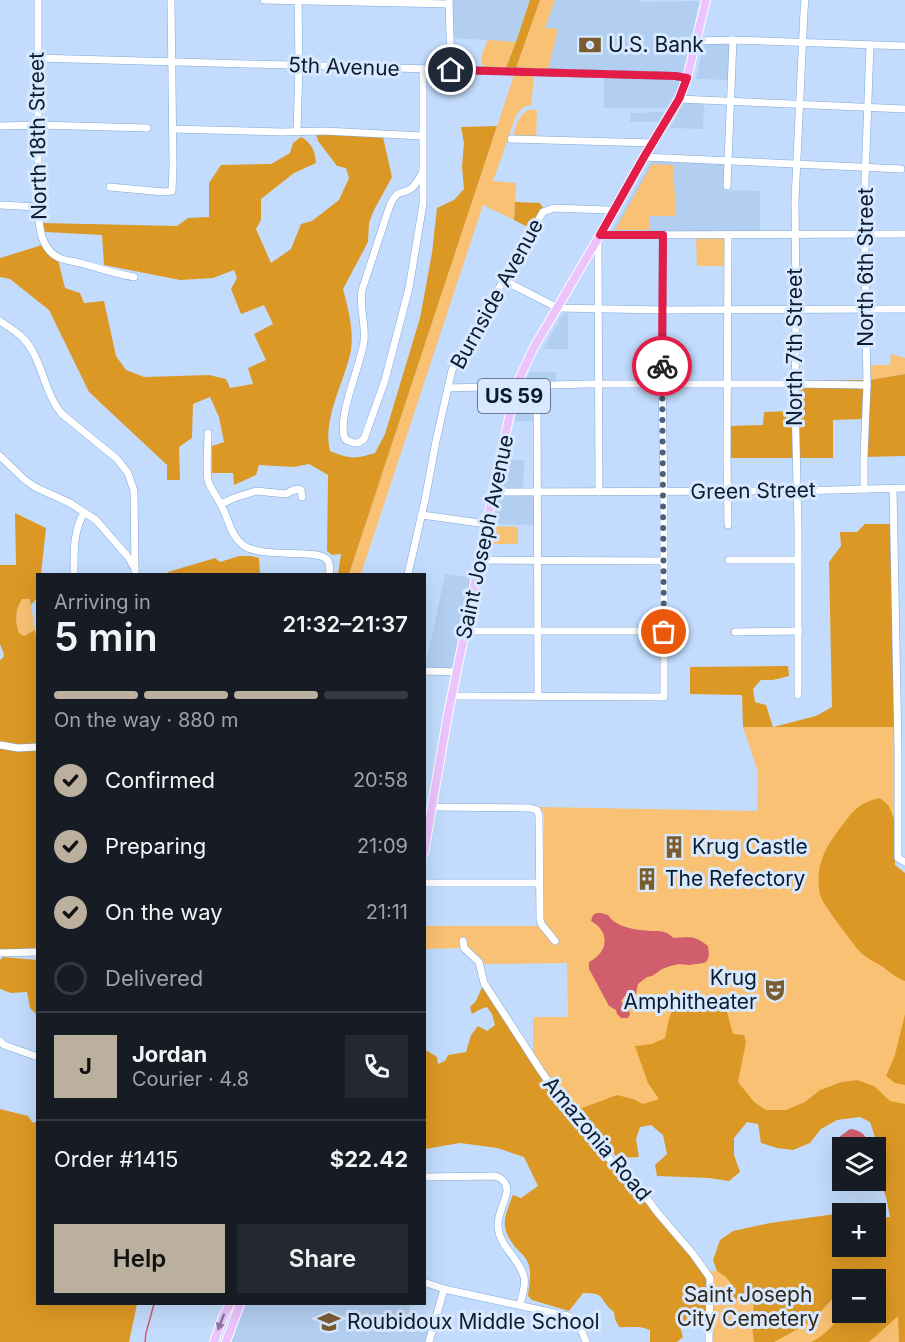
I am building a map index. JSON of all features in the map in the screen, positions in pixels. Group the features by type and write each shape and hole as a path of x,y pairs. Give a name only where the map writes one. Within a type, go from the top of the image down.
{"main road":[{"name":"Saint Joseph Avenue","path":"426,842 452,696 516,386 533,349 679,99 687,78 706,0"},
{"name":"Saint Joseph Avenue","path":"426,837 428,831"},
{"path":"214,1342 229,1305"},
{"path":"226,1342 240,1305"}],"street":[{"name":"North 18th Street","path":"38,0 40,234 43,242 56,256 134,277"},
{"path":"110,187 172,191 171,0"},
{"path":"264,0 449,2 451,70"},
{"name":"North 7th Street","path":"798,695 799,631 795,456 796,164 805,0"},
{"path":"297,132 298,1"},
{"path":"727,186 733,40"},
{"path":"696,41 733,40 905,46"},
{"name":"North 6th Street","path":"864,489 867,385 865,234 870,45"},
{"name":"5th Avenue","path":"37,58 687,78"},
{"path":"423,69 423,136 423,171 423,204 409,288 385,380 364,439 358,443 350,442 344,436 344,420 364,341 360,299 362,290 390,204 398,193 411,189 423,171"},
{"path":"679,99 905,109"},
{"path":"0,126 147,128"},
{"path":"172,129 324,131 423,136"},
{"path":"511,140 652,143"},
{"path":"644,157 901,169"},
{"path":"0,205 38,207"},
{"name":"Burnside Avenue","path":"408,573 452,370 503,280 543,212 547,209 614,212"},
{"path":"599,492 599,237 905,234"},
{"path":"452,696 664,697 663,235"},
{"path":"728,235 728,525"},
{"path":"503,280 558,308 905,309"},
{"path":"0,321 24,338 62,414 117,459 129,473 135,491 135,572"},
{"path":"448,388 599,384 867,385"},
{"path":"537,386 538,697"},
{"path":"208,433 208,480 237,540 245,547 258,552 319,555 327,558 329,573"},
{"path":"0,456 35,487 96,520 129,558 135,572"},
{"path":"893,488 901,690 898,858 903,861"},
{"name":"Green Street","path":"493,492 797,491 905,488"},
{"path":"221,504 256,491 289,497 292,490 299,489 302,490 302,497"},
{"path":"74,573 77,528 84,513"},
{"path":"422,515 488,525"},
{"path":"480,560 664,561"},
{"path":"729,560 798,560"},
{"path":"465,631 664,632"},
{"path":"735,632 799,631"},
{"path":"426,671 457,672"},
{"path":"0,745 18,748 36,747"},
{"path":"432,807 537,810 539,814 540,920 555,941"},
{"path":"426,883 539,883"},
{"name":"Amazonia Road","path":"463,941 464,948 479,962 484,983 569,1111 649,1201 710,1278 709,1342"},
{"path":"0,953 36,952"},
{"path":"0,1041 4,1045 36,1056"},
{"path":"426,1177 495,1176 503,1180 507,1191 498,1228 502,1241 524,1276 520,1304"},
{"path":"426,1283 568,1316 573,1318 582,1330 586,1342"},
{"path":"429,1342 444,1288"}],"shaded area":[{"path":"452,0 530,0 516,42 453,38"},
{"path":"530,0 540,0 516,68 506,68 516,42"},
{"path":"555,0 699,2 685,71 680,74 548,69 558,30 545,29"},
{"path":"708,43 730,44 730,80 696,79 703,47"},
{"path":"604,78 670,80 679,82 679,85 667,108 604,108"},
{"path":"687,102 704,103 703,129 670,128 682,106"},
{"path":"664,112 659,122 630,122 630,113"},
{"path":"497,126 349,573 338,573 341,554 332,555 327,551 328,475 309,464 294,467 259,465 256,475 234,485 233,473 212,473 212,446 224,442 219,417 210,397 193,404 192,438 179,447 180,480 167,480 167,465 89,392 49,310 10,279 0,277 0,258 42,245 47,253 58,260 65,288 80,293 84,303 104,301 116,356 126,370 144,377 209,375 226,379 230,388 253,384 248,368 266,360 254,334 273,324 264,305 241,314 231,289 237,278 234,270 213,278 180,280 104,265 102,235 45,232 43,223 177,226 188,218 209,217 209,183 221,165 271,164 290,153 293,143 301,137 312,148 316,163 294,173 261,199 261,220 256,229 271,263 291,249 301,224 312,221 339,200 349,178 346,168 337,166 318,141 316,134 383,137 392,177 369,223 368,242 343,289 349,311 352,342 335,400 328,439 330,451 342,456 357,457 375,453 385,434 420,318 432,253 437,208 454,200 464,189 462,166 464,143 461,127"},
{"path":"655,161 724,164 726,167 725,190 760,191 760,232 611,232 650,163"},
{"path":"515,202 540,203 543,208 530,228 514,220"},
{"path":"564,313 568,313 568,349 543,349 561,317"},
{"path":"530,372 556,372 556,383 528,382 526,380"},
{"path":"905,374 905,456 864,457 864,419 833,420 833,458 725,458 729,426 763,425 764,412 793,411 793,381 870,380"},
{"path":"531,388 534,390 534,421 515,421 521,390"},
{"path":"506,460 524,460 523,489 501,487"},
{"path":"505,495 535,495 535,525 493,524 498,498"},
{"path":"15,513 46,528 41,573 36,573 36,599 31,605 30,599 22,599 16,616 19,633 24,636 35,630 36,636 36,948 0,950 0,660 4,654 0,644 0,565 16,565"},
{"path":"865,524 893,524 895,727 773,727 816,716 832,707 829,562 841,546 840,532 857,532"},
{"path":"239,556 259,558 260,573 168,573 215,558 220,562"},
{"path":"445,574 471,577 453,666 449,669 426,669"},
{"path":"788,666 789,676 761,680 753,689 755,702 766,705 773,727 743,727 742,695 690,694 690,667"},
{"path":"880,798 889,806 895,821 895,865 905,873 905,981 862,954 846,935 820,895 820,867 830,843 857,808 866,802"},
{"path":"597,913 608,915 616,923 627,928 664,932 674,938 696,938 708,946 707,961 670,966 647,977 638,984 633,997 625,996 621,1001 627,1006 630,1014 628,1018 621,1018 616,1010 609,1006 589,969 589,962 600,953 605,942 602,931 591,921 593,915"},
{"path":"3,957 36,960 36,1014 30,1008 27,992 11,993 0,989 0,960"},
{"path":"483,985 569,1113 689,1251 707,1277 709,1322 694,1328 689,1322 678,1320 683,1337 677,1342 650,1342 650,1330 646,1328 619,1327 614,1312 596,1294 583,1293 569,1311 532,1300 528,1296 530,1275 528,1263 511,1241 505,1228 507,1210 513,1195 521,1198 538,1186 524,1157 497,1148 460,1143 426,1149 426,1050 437,1057 438,1064 445,1061 448,1055 466,1052 471,1035 478,1026 487,1031 495,1025 487,1007 472,1014 470,1007 476,1001"},
{"path":"717,998 727,1003 733,1034 744,1035 746,1042 738,1082 754,1102 766,1110 786,1110 805,1102 820,1090 842,1082 857,1080 874,1086 890,1101 905,1104 905,1342 899,1342 898,1316 869,1342 811,1342 835,1323 886,1323 886,1269 832,1269 832,1299 814,1319 774,1342 754,1342 752,1327 754,1301 749,1295 733,1300 732,1285 717,1271 713,1260 720,1240 733,1231 770,1223 832,1215 832,1257 886,1257 886,1217 890,1217 884,1191 886,1191 886,1137 875,1137 870,1122 860,1117 837,1120 821,1129 810,1143 793,1150 761,1143 758,1124 747,1122 734,1138 734,1155 740,1172 729,1181 657,1176 655,1165 667,1154 663,1135 651,1125 640,1127 636,1139 639,1157 618,1158 574,1111 617,1095 643,1104 659,1099 648,1083 635,1046 652,1044 665,1038 671,1013 680,1004 692,1000"},
{"path":"905,1014 905,1085 895,1083 886,1076 895,1055"},
{"path":"0,1109 28,1116 33,1123 36,1122 36,1305 137,1305 129,1342 0,1342"},
{"path":"850,1129 858,1131 865,1137 839,1137"},
{"name":"Roubidoux Middle School","path":"246,1305 411,1305 407,1318 430,1325 425,1342 231,1342"}],"green space":[{"path":"540,0 555,0 545,28 558,29 548,69 516,68"},
{"path":"488,40 516,42 506,68 484,67 482,64 483,50"},
{"path":"514,75 534,76 531,105 522,108 516,116 493,181 516,183 514,220 483,205 361,573 349,573"},
{"path":"528,110 537,110 536,139 514,134 518,120"},
{"path":"652,164 673,165 676,216 649,216 649,230 615,230"},
{"path":"696,238 724,238 725,266 697,266"},
{"path":"891,354 905,358 905,374 870,380 870,365 890,365"},
{"path":"493,526 518,527 518,544 489,544"},
{"path":"22,599 30,599 35,630 24,636 19,633 16,620"},
{"name":"Saint Joseph City Cemetery","path":"743,727 895,727 894,865 905,950 905,1342 712,1342 712,1277 709,1271 832,1272 832,1323 886,1323 886,1273 899,1273 898,1110 574,1111 533,1053 533,1017 568,1017 567,963 481,964 463,948 426,949 426,926 536,926 544,924 544,813 539,807 757,811 758,772"}],"waterway":[{"path":"145,1342 154,1305"}],"way so far":[{"path":"662,366 664,632"}],"place":[{"name":"U.S. Bank","path":"590,45"},
{"name":"Krug Castle","path":"674,847"},
{"name":"The Refectory","path":"647,879"},
{"name":"Krug Amphitheater","path":"775,990"},
{"name":"Roubidoux Middle School","path":"329,1322"}],"route":[{"path":"451,70 687,78 679,99 600,235 663,235 662,366"}]}
